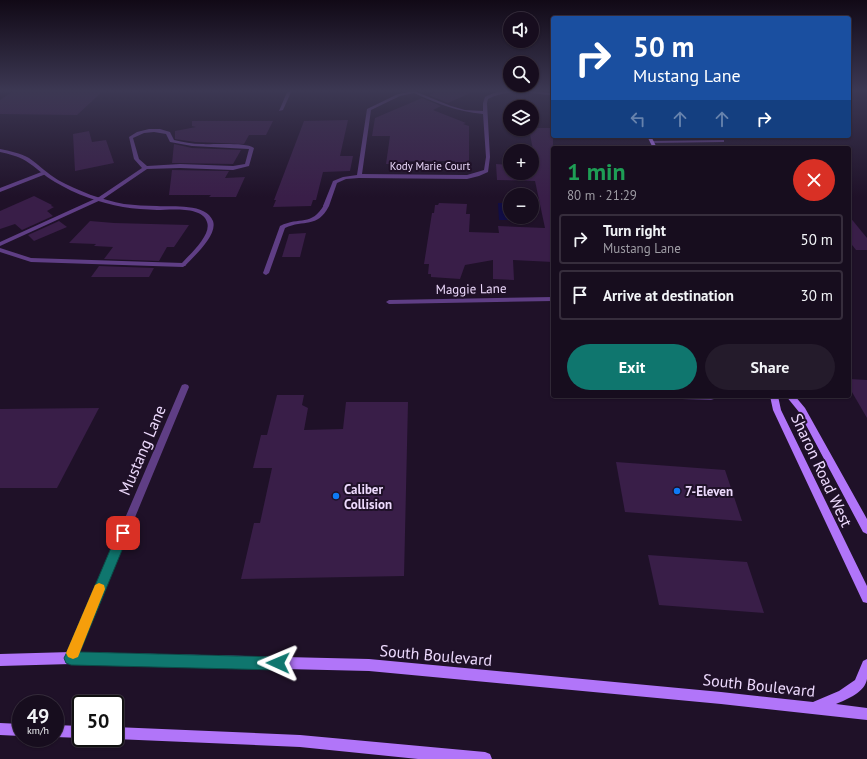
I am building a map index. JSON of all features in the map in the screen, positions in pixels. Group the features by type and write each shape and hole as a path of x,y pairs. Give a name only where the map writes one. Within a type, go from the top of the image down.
{"main road":[{"path":"650,138 654,146"},
{"name":"Sharon Road West","path":"774,398 777,410 867,598"},
{"name":"Sharon Road West","path":"792,398 802,410 867,529"},
{"name":"South Boulevard","path":"0,660 71,658 369,665 867,714"},
{"path":"813,708 843,695 859,684 867,665"},
{"path":"0,729 12,730"},
{"path":"124,733 300,740 485,759"}],"street":[{"path":"359,176 367,125"},
{"name":"Kody Marie Court","path":"266,274 282,227 288,223 302,223 315,220 323,214 335,182 345,178 359,176 467,177 477,175 486,171 488,158 487,125"},
{"path":"0,244 101,198 146,168 180,166 233,168 247,165 252,148 241,146 184,145 172,141 168,133 164,130 136,133 131,137 133,147 137,160 146,168"},
{"path":"652,142 722,141"},
{"path":"0,150 27,159 44,173 59,182 117,204 136,207 185,208 196,210 204,214 211,222 211,229 203,242 183,265 31,260 0,250"},
{"path":"0,190 44,173"},
{"name":"Maggie Lane","path":"388,302 551,299"},
{"name":"Mustang Lane","path":"71,658 185,387"}],"shaded area":[{"path":"498,203 503,203 503,220 499,220"}],"building":[{"path":"271,125 266,135 249,135 244,144 195,142 175,139 175,131 196,127 192,126"},
{"path":"302,125 347,125 340,156 353,156 350,171 323,172 316,200 313,200 311,206 273,207 276,200 274,200"},
{"path":"374,125 467,125 469,126 469,165 455,164 455,161 406,161 406,164 386,164 390,136 372,136"},
{"path":"539,128 551,128 553,146 551,146 551,262 513,260 514,280 493,279 493,260 465,265 460,279 431,277 431,274 428,274 429,264 424,264 432,213 434,213 435,205 438,205 439,203 467,204 466,214 470,214 469,232 499,233 498,226 545,228 539,200 539,188 536,188 535,181 497,180 496,164 503,164 503,180 539,180 539,144 532,144 530,136 539,136"},
{"path":"89,131 92,142 106,140 114,163 75,171 73,134"},
{"path":"174,144 192,148 241,150 233,164 172,163"},
{"path":"172,170 229,171 225,178 245,177 236,197 209,197 211,195 169,195"},
{"path":"34,196 54,207 47,211 53,216 22,230 15,224 0,229 0,211"},
{"path":"851,218 867,238 867,250 856,250 851,244"},
{"path":"59,221 67,227 34,241 28,235"},
{"path":"90,221 189,225 174,247 167,247 159,261 104,259 113,247 94,246 96,244 69,243"},
{"path":"306,233 300,257 282,257 289,234"},
{"path":"99,266 154,268 149,277 91,277"},
{"path":"851,379 867,380 867,418 851,390"},
{"name":"Caliber Collision","path":"277,395 304,395 302,405 308,408 304,430 343,429 346,402 408,402 404,576 241,579 254,523 260,523 272,468 253,468 261,435 267,435"},
{"path":"99,408 57,488 0,488 0,409"},
{"name":"7-Eleven","path":"616,462 725,470 742,521 625,512"},
{"path":"648,555 747,562 764,613 659,605"}],"slow traffic":[{"path":"73,653 99,589"}],"place":[{"name":"7-Eleven","path":"677,491"},
{"name":"Caliber Collision","path":"336,496"}],"route":[{"path":"123,533 71,658 278,663"}]}
